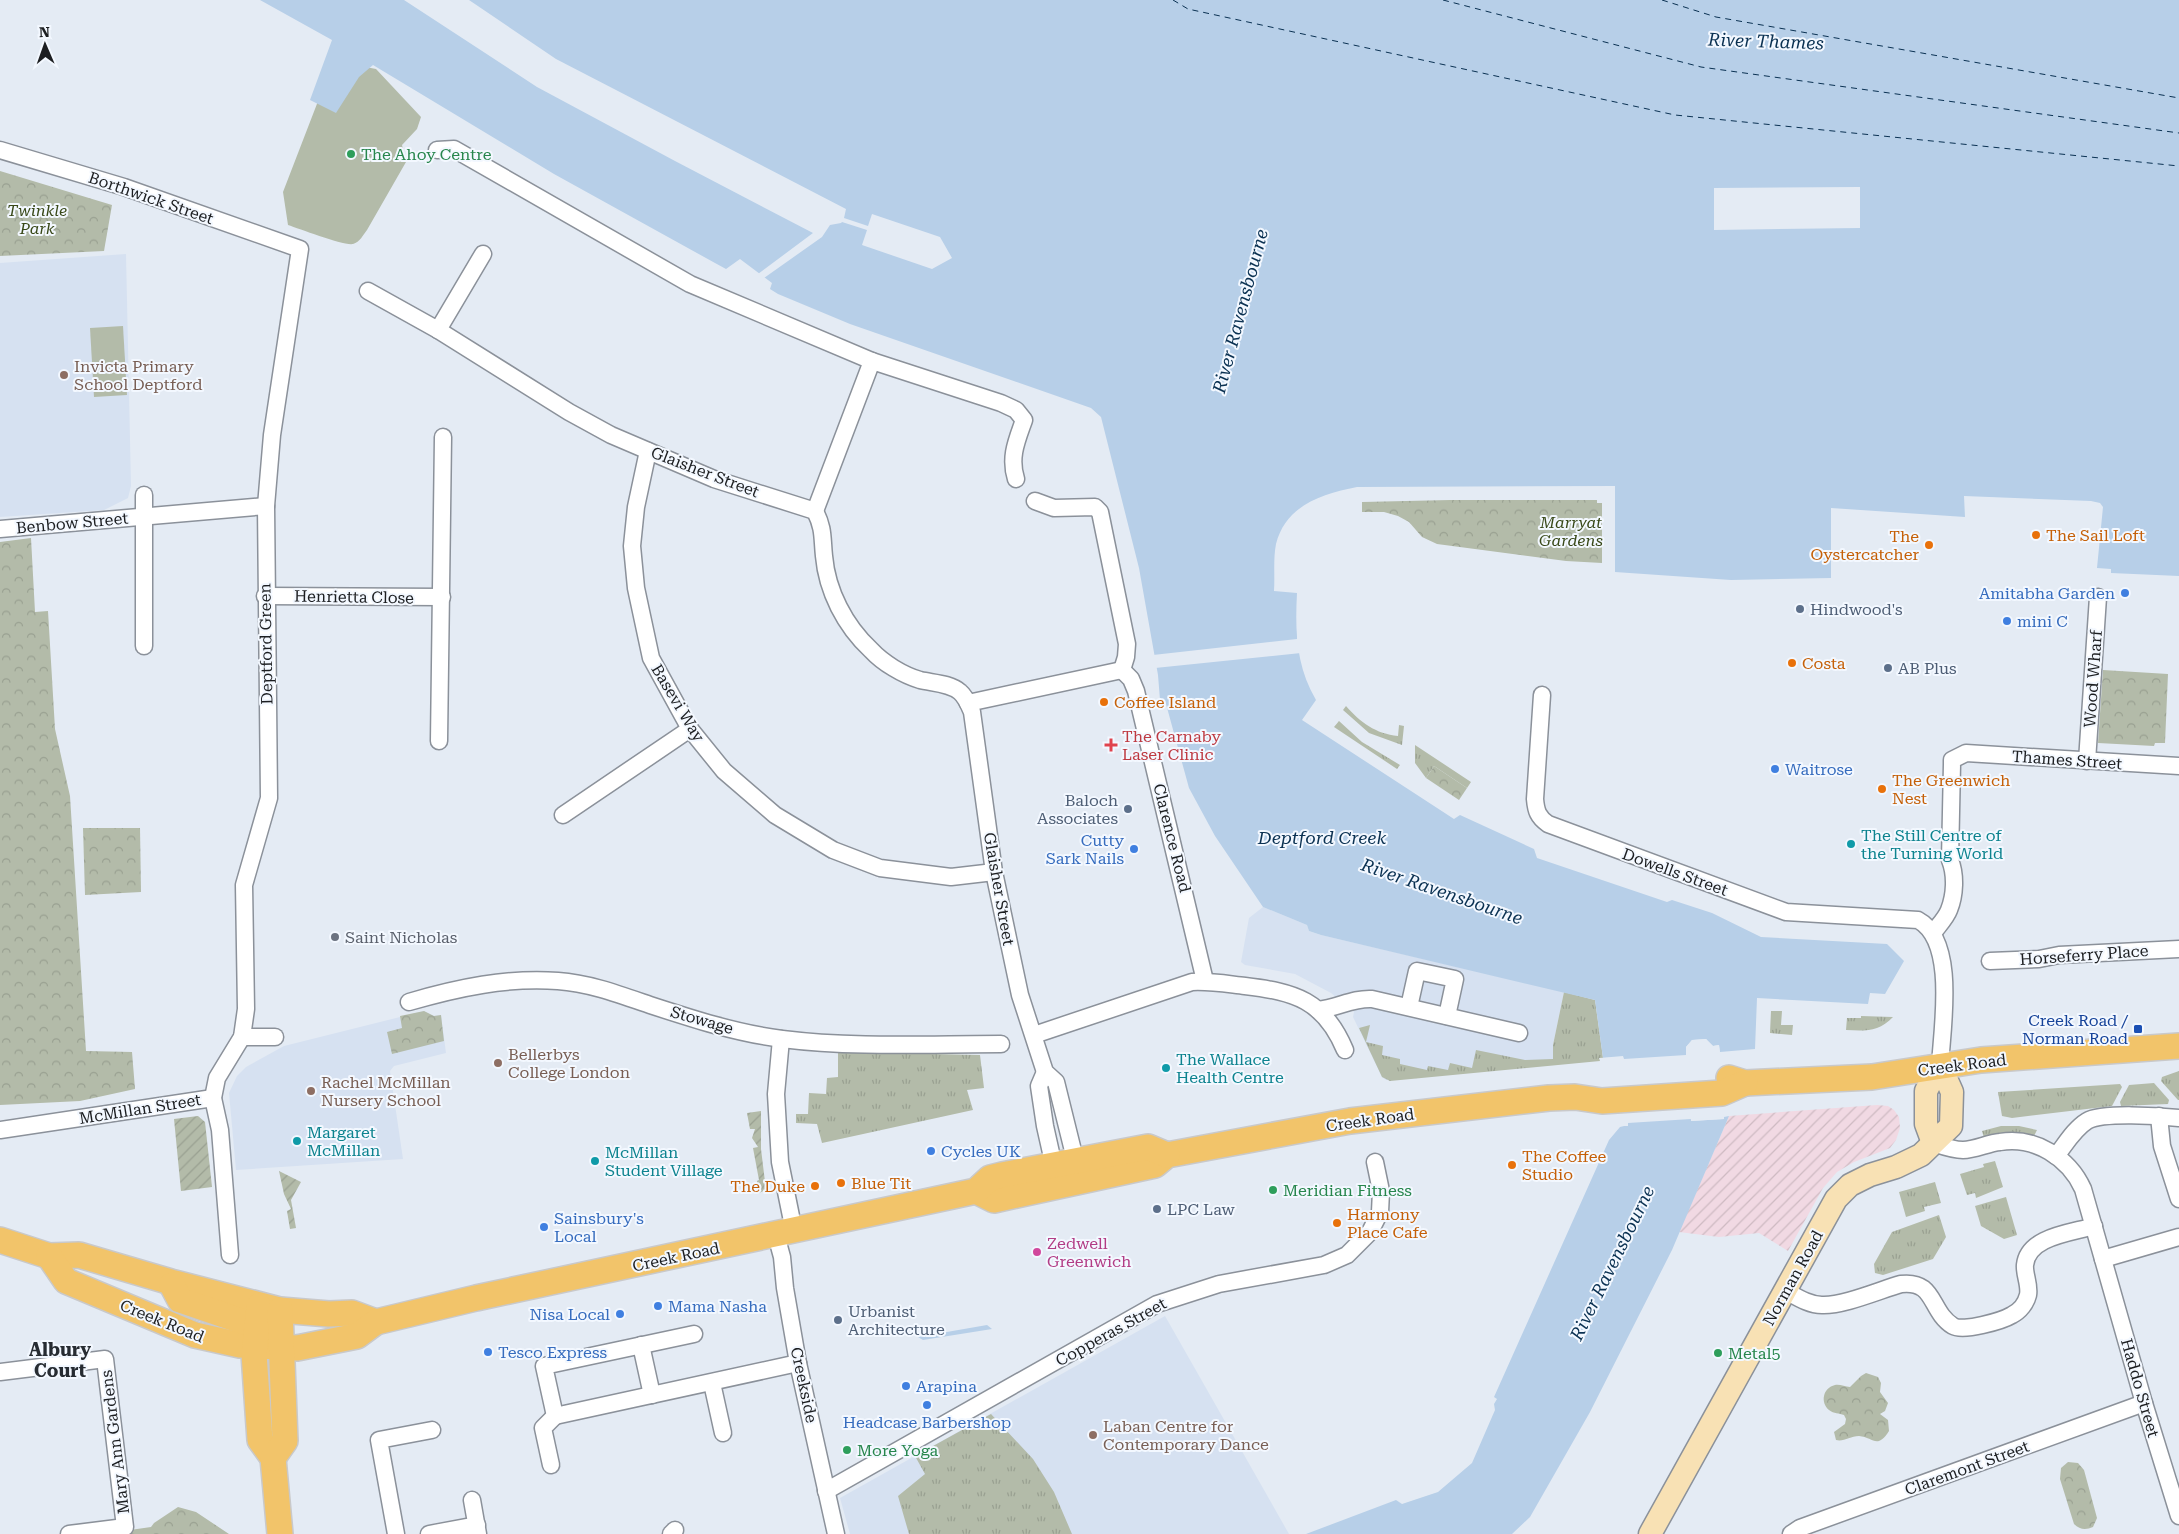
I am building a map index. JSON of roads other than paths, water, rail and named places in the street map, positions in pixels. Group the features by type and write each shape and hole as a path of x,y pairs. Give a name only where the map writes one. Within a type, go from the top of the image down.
{"main road":[{"name":"Creek Road","path":"280,1348 297,1348 357,1336 376,1322 476,1298 976,1191 994,1200 1067,1173 1155,1165 1167,1155 1350,1121 1480,1105 1602,1093 1891,1075 1940,1065 1981,1060 2179,1046"},
{"name":"Norman Road","path":"1650,1534 1836,1199 1850,1185 1870,1175 1911,1161 1926,1150 1951,1126 1952,1092 1940,1065"},
{"path":"0,1240 49,1256 79,1255 171,1282 180,1300 269,1334 280,1348 284,1441 273,1458"},
{"name":"Creek Road","path":"49,1256 66,1280 186,1332 224,1342 261,1330 329,1314 352,1313 376,1322"},
{"path":"261,1330 259,1434 260,1440 273,1458 280,1534"},
{"path":"224,1342 234,1350 241,1361 246,1421 259,1434"}],"street":[{"path":"437,150 454,149 690,284 872,361 1001,403 1016,410 1024,420 1013,451 1012,461 1016,479"},
{"name":"Borthwick Street","path":"0,150 135,191 300,249"},
{"name":"Deptford Green","path":"242,1037 246,1010 244,885 269,798 265,596 266,506 272,435 300,249"},
{"path":"438,330 483,254"},
{"name":"Glaisher Street","path":"368,291 438,330 569,412 611,435 714,479 815,512"},
{"path":"872,361 815,512 822,526 827,577 834,598 855,632 871,651 888,664 918,679 950,687 960,692 968,703 1122,670 1126,658 1127,644 1100,512 1095,507 1054,508 1035,501"},
{"path":"439,740 443,437"},
{"name":"Basevi Way","path":"648,450 636,507 632,546 636,588 651,658 690,729 724,771 775,815 833,850 880,868 951,877 994,872"},
{"name":"Benbow Street","path":"144,495 144,646"},
{"name":"Benbow Street","path":"0,529 266,506"},
{"name":"Henrietta Close","path":"265,596 442,598"},
{"name":"Wood Wharf","path":"2088,761 2098,597"},
{"name":"Clarence Road","path":"1122,670 1131,679 1136,691 1205,981"},
{"name":"Dowells Street","path":"1542,696 1535,799 1539,818 1548,824 1786,912 1918,920 1927,925 1933,933"},
{"name":"Glaisher Street","path":"968,703 972,712 994,872 1020,995 1045,1072 1056,1082 1067,1173"},
{"path":"563,815 690,729"},
{"name":"Thames Street","path":"1933,933 1949,911 1953,890 1954,871 1950,860 1952,760 1956,757 1966,753 2179,766"},
{"path":"1933,933 1938,944 1944,978 1940,1065"},
{"name":"Horseferry Place","path":"1990,960 2038,958 2060,954 2179,949"},
{"path":"1409,1007 1417,970 1455,979 1447,1016"},
{"name":"Stowage","path":"409,1002 440,993 513,980 559,981 610,991 712,1025 781,1039 847,1044 1001,1044"},
{"path":"1034,1035 1192,982 1205,981 1278,990 1298,997 1318,1010 1337,1031 1345,1050"},
{"path":"1318,1010 1337,1007 1352,1000 1372,999 1519,1033"},
{"path":"213,1098 217,1078 242,1037 276,1037"},
{"name":"Creekside","path":"781,1039 776,1094 785,1233 785,1288 798,1363 836,1534"},
{"name":"Glaisher Street","path":"1045,1072 1039,1086 1042,1113 1067,1173"},
{"name":"McMillan Street","path":"0,1130 213,1098 220,1130 230,1255"},
{"path":"2056,1156 2079,1127 2088,1120 2159,1116 2179,1118"},
{"path":"2159,1116 2162,1146 2178,1190"},
{"name":"Haddo Street","path":"1933,1143 1965,1150 2012,1140 2028,1142 2056,1156 2077,1176 2094,1226 2144,1403 2179,1516"},
{"name":"Copperas Street","path":"826,1491 1157,1304 1218,1284 1324,1265 1347,1255 1370,1232 1380,1212 1381,1191 1375,1162"},
{"path":"1786,1292 1810,1303 1822,1306 1912,1282 1923,1287 1943,1318 1955,1327 1969,1328 2012,1316 2023,1306 2028,1294 2025,1266 2027,1256 2034,1246 2046,1240 2094,1226"},
{"path":"2103,1259 2179,1237"},
{"path":"555,1416 544,1366 694,1334"},
{"path":"641,1345 652,1395"},
{"name":"Mary Ann Gardens","path":"0,1372 105,1359 125,1527 68,1534"},
{"path":"551,1465 542,1428 555,1416 798,1363"},
{"path":"712,1383 723,1433"},
{"name":"Claremont Street","path":"1791,1534 1800,1528 2144,1403"},
{"path":"396,1534 379,1440 432,1430"},
{"path":"429,1534 478,1529 472,1500"}],"water":[{"path":"260,0 2179,0 2179,576 2111,573 2111,569 2097,568 2103,507 2100,503 2091,501 1964,496 1965,517 1831,508 1831,578 1731,580 1615,572 1615,486 1357,487 1331,493 1307,503 1288,520 1276,544 1274,591 1297,593 1296,621 1298,648 1304,674 1316,700 1302,720 1454,819 1460,815 1534,849 1537,858 1667,902 1672,900 1712,913 1761,937 1887,944 1904,961 1885,994 1870,993 1868,1004 1757,998 1755,1049 1720,1052 1719,1045 1713,1046 1706,1039 1692,1040 1686,1047 1691,1121 1724,1119 1724,1117 1729,1116 1672,1250 1590,1412 1530,1517 1512,1534 1306,1534 1396,1500 1402,1504 1438,1492 1472,1463 1495,1410 1494,1404 1497,1399 1494,1397 1609,1140 1620,1127 1628,1125 1623,1057 1603,1058 1595,1000 1321,935 1309,931 1307,925 1263,907 1215,836 1189,788 1166,704 1160,700 1158,675 1139,568 1101,417 1091,408 850,324 778,294 770,289 772,283 740,259 726,269 554,174 373,65 359,77 336,113 310,100 332,40"},
{"path":"987,1325 992,1329 923,1340 918,1337"}],"place":[{"name":"The Ahoy Centre","path":"351,154"},
{"name":"Invicta Primary School Deptford","path":"64,375"},
{"name":"The Sail Loft","path":"2036,535"},
{"name":"The Oystercatcher","path":"1929,545"},
{"name":"Amitabha Garden","path":"2125,593"},
{"name":"Hindwood's","path":"1800,609"},
{"name":"mini C","path":"2007,621"},
{"name":"Costa","path":"1792,663"},
{"name":"AB Plus","path":"1888,668"},
{"name":"Coffee Island","path":"1104,702"},
{"name":"The Carnaby Laser Clinic","path":"1111,745"},
{"name":"Waitrose","path":"1775,769"},
{"name":"The Greenwich Nest","path":"1882,789"},
{"name":"Baloch Associates","path":"1128,809"},
{"name":"The Still Centre of the Turning World","path":"1851,844"},
{"name":"Cutty Sark Nails","path":"1134,849"},
{"name":"Saint Nicholas","path":"335,937"},
{"name":"Creek Road / Norman Road","path":"2138,1029"},
{"name":"Bellerbys College London","path":"498,1063"},
{"name":"The Wallace Health Centre","path":"1166,1068"},
{"name":"Rachel McMillan Nursery School","path":"311,1091"},
{"name":"Margaret McMillan","path":"297,1141"},
{"name":"Cycles UK","path":"931,1151"},
{"name":"McMillan Student Village","path":"595,1161"},
{"name":"The Coffee Studio","path":"1512,1165"},
{"name":"Blue Tit","path":"841,1183"},
{"name":"The Duke","path":"815,1186"},
{"name":"Meridian Fitness","path":"1273,1190"},
{"name":"LPC Law","path":"1157,1209"},
{"name":"Harmony Place Cafe","path":"1337,1223"},
{"name":"Sainsbury's Local","path":"544,1227"},
{"name":"Zedwell Greenwich","path":"1037,1252"},
{"name":"Mama Nasha","path":"658,1306"},
{"name":"Nisa Local","path":"620,1314"},
{"name":"Urbanist Architecture","path":"838,1320"},
{"name":"Tesco Express","path":"488,1352"},
{"name":"Metal5","path":"1718,1353"},
{"name":"Arapina","path":"906,1386"},
{"name":"Headcase Barbershop","path":"927,1405"},
{"name":"Laban Centre for Contemporary Dance","path":"1093,1435"},
{"name":"More Yoga","path":"847,1450"}],"district":[{"name":"Albury Court","path":"60,1359"}],"water label":[{"name":"River Thames","path":"1766,41"},
{"name":"River Ravensbourne","path":"1240,311"},
{"name":"Deptford Creek","path":"1322,837"},
{"name":"River Ravensbourne","path":"1442,891"},
{"name":"River Ravensbourne","path":"1612,1263"}],"park label":[{"name":"Twinkle Park","path":"37,219"},
{"name":"Marryat Gardens","path":"1571,531"}]}
